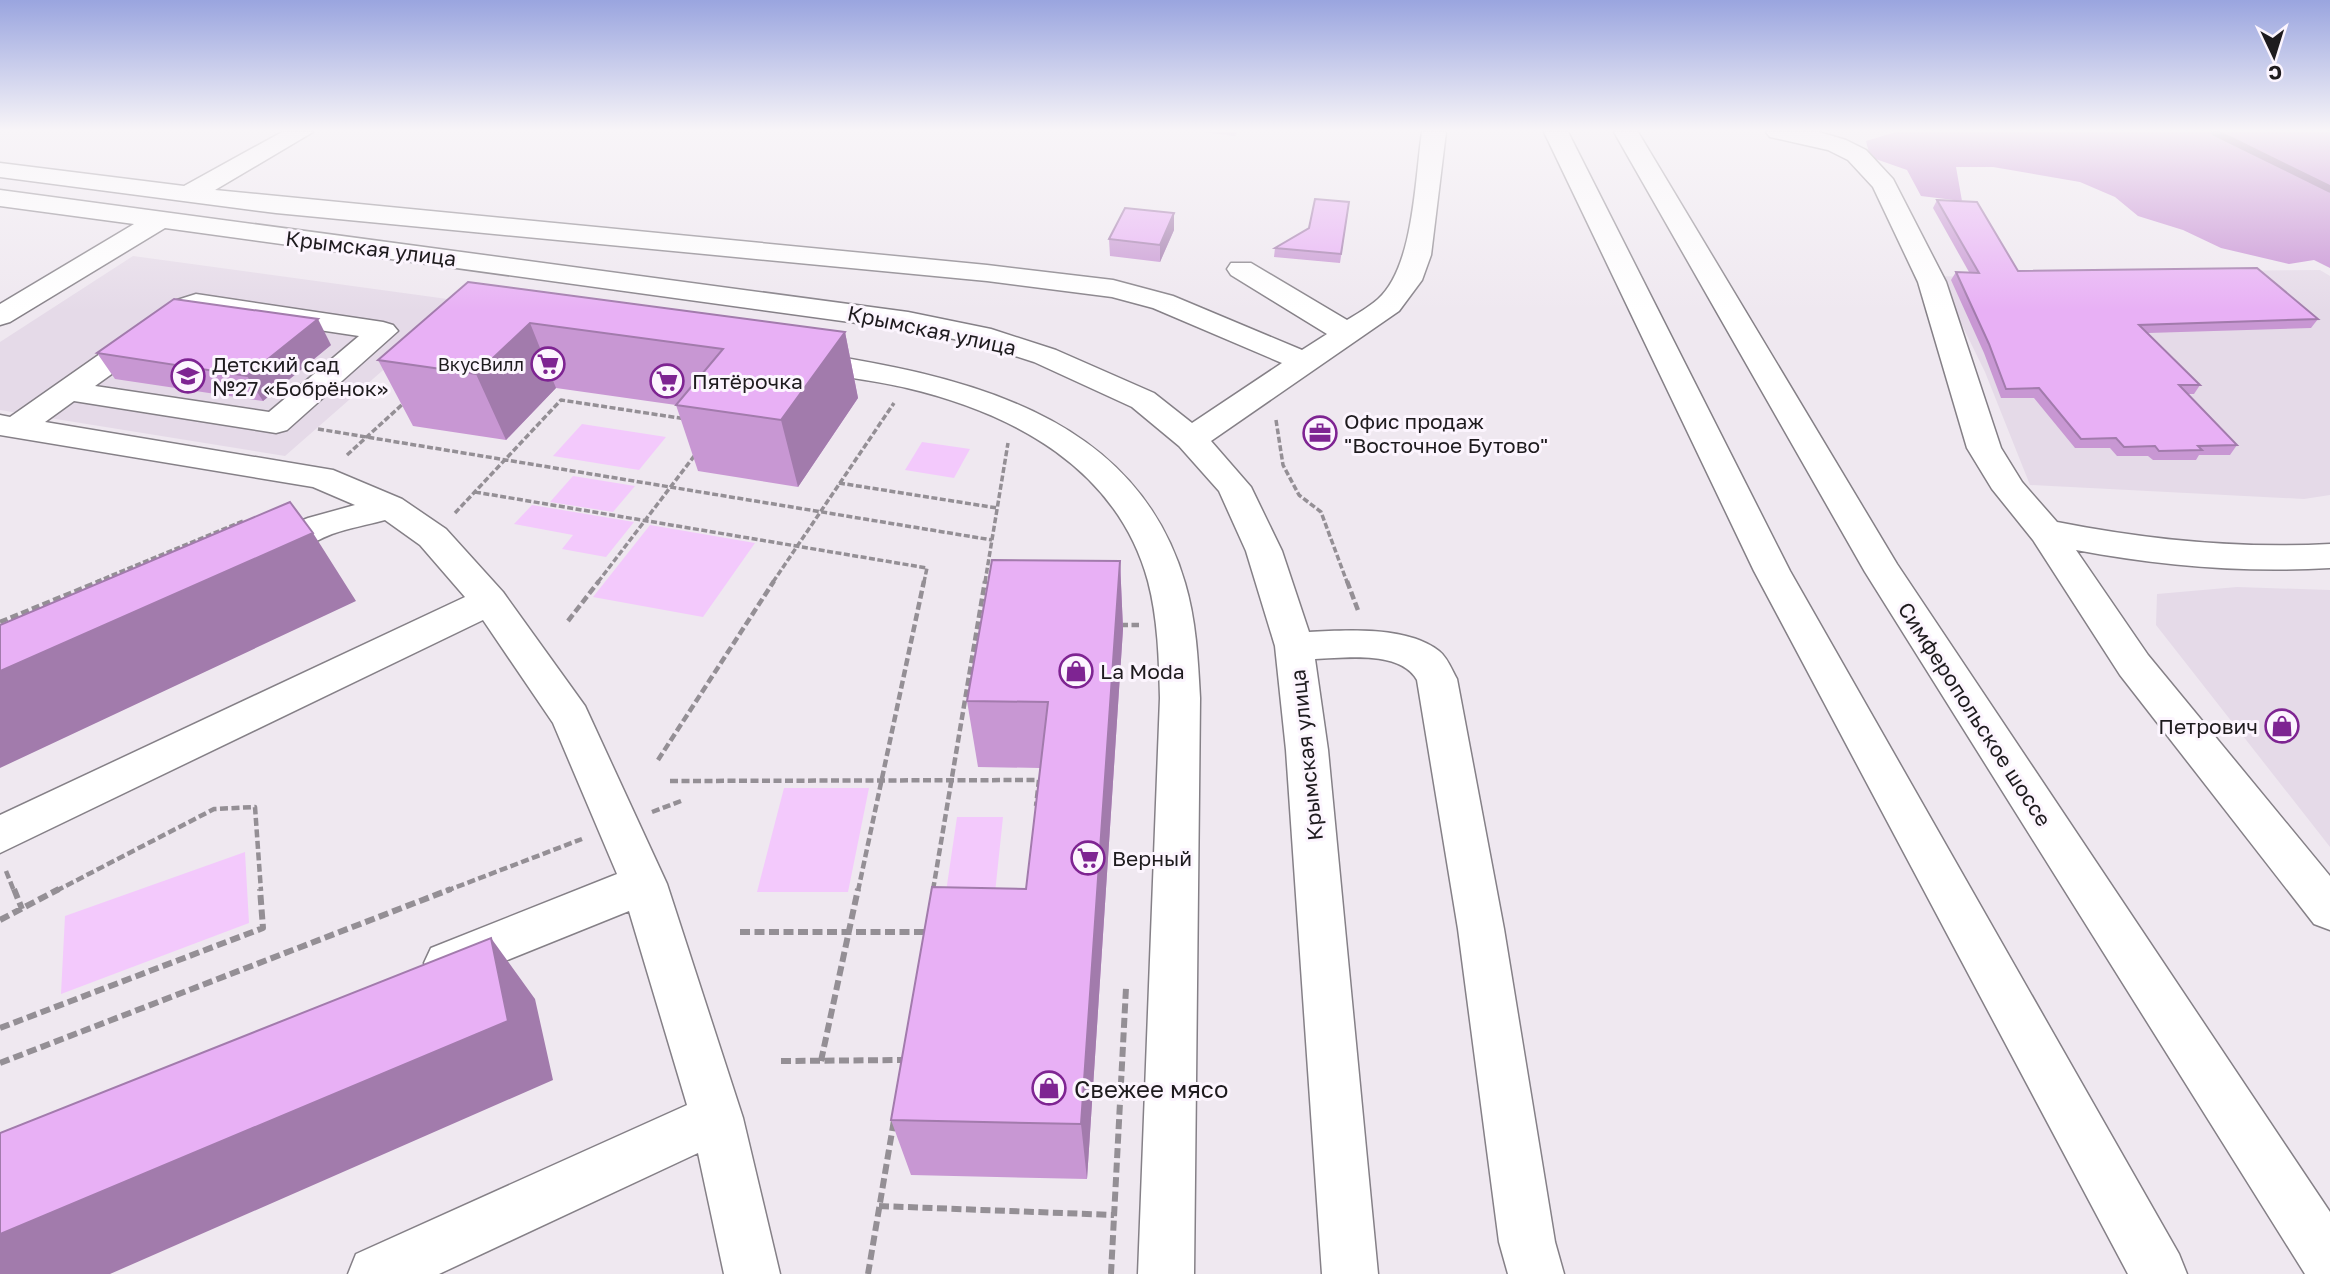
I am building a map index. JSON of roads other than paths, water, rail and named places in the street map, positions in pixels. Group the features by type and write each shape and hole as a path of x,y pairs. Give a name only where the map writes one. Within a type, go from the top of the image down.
{"main road":[{"path":"168,191 1113,289 1163,302 1303,361"},
{"path":"188,194 193,191"},
{"path":"1191,439 1345,332 1389,305 1408,280 1417,255 1426,191"},
{"path":"1584,191 1772,571 2159,1274"},
{"name":"Симферопольское шоссе","path":"1660,191 1883,572 2330,1262"},
{"path":"1888,191 1932,282 1984,448 2009,489 2046,531 2134,665 2330,910"},
{"name":"Крымская улица","path":"0,198 698,291 954,330 1045,355 1092,374 1143,400 1191,439 1234,487 1264,551 1294,646 1308,764 1350,1274"},
{"path":"0,316 12,299 160,220"},
{"path":"1241,269 1345,332"},
{"path":"8,427 68,391 187,306 196,303 383,331 276,423 68,391"},
{"path":"915,378 954,330"},
{"path":"774,356 915,378 975,395 1032,420 1086,457 1120,490 1162,566 1176,623 1180,698 1166,1274"},
{"path":"8,427 321,478 390,507 433,537 490,601 570,717 644,884 717,1118 752,1274"},
{"path":"233,563 320,526 390,507"},
{"path":"2046,531 2125,548 2222,558 2330,556"},
{"path":"2,850 490,601"},
{"path":"1294,646 1372,646 1401,650 1425,660 1437,679 1480,929 1527,1242 1536,1274"},
{"path":"403,981 644,884"},
{"path":"376,1274 717,1118"}],"place":[{"name":"ВкусВилл","path":"548,364"},
{"name":"Детский сад №27 «Бобрёнок»","path":"188,376"},
{"name":"Пятёрочка","path":"667,381"},
{"name":"Офис продаж \"Восточное Бутово\"","path":"1320,433"},
{"name":"La Moda","path":"1076,671"},
{"name":"Петрович","path":"2282,726"},
{"name":"Верный","path":"1088,858"},
{"name":"Свежее мясо","path":"1049,1088"}]}
